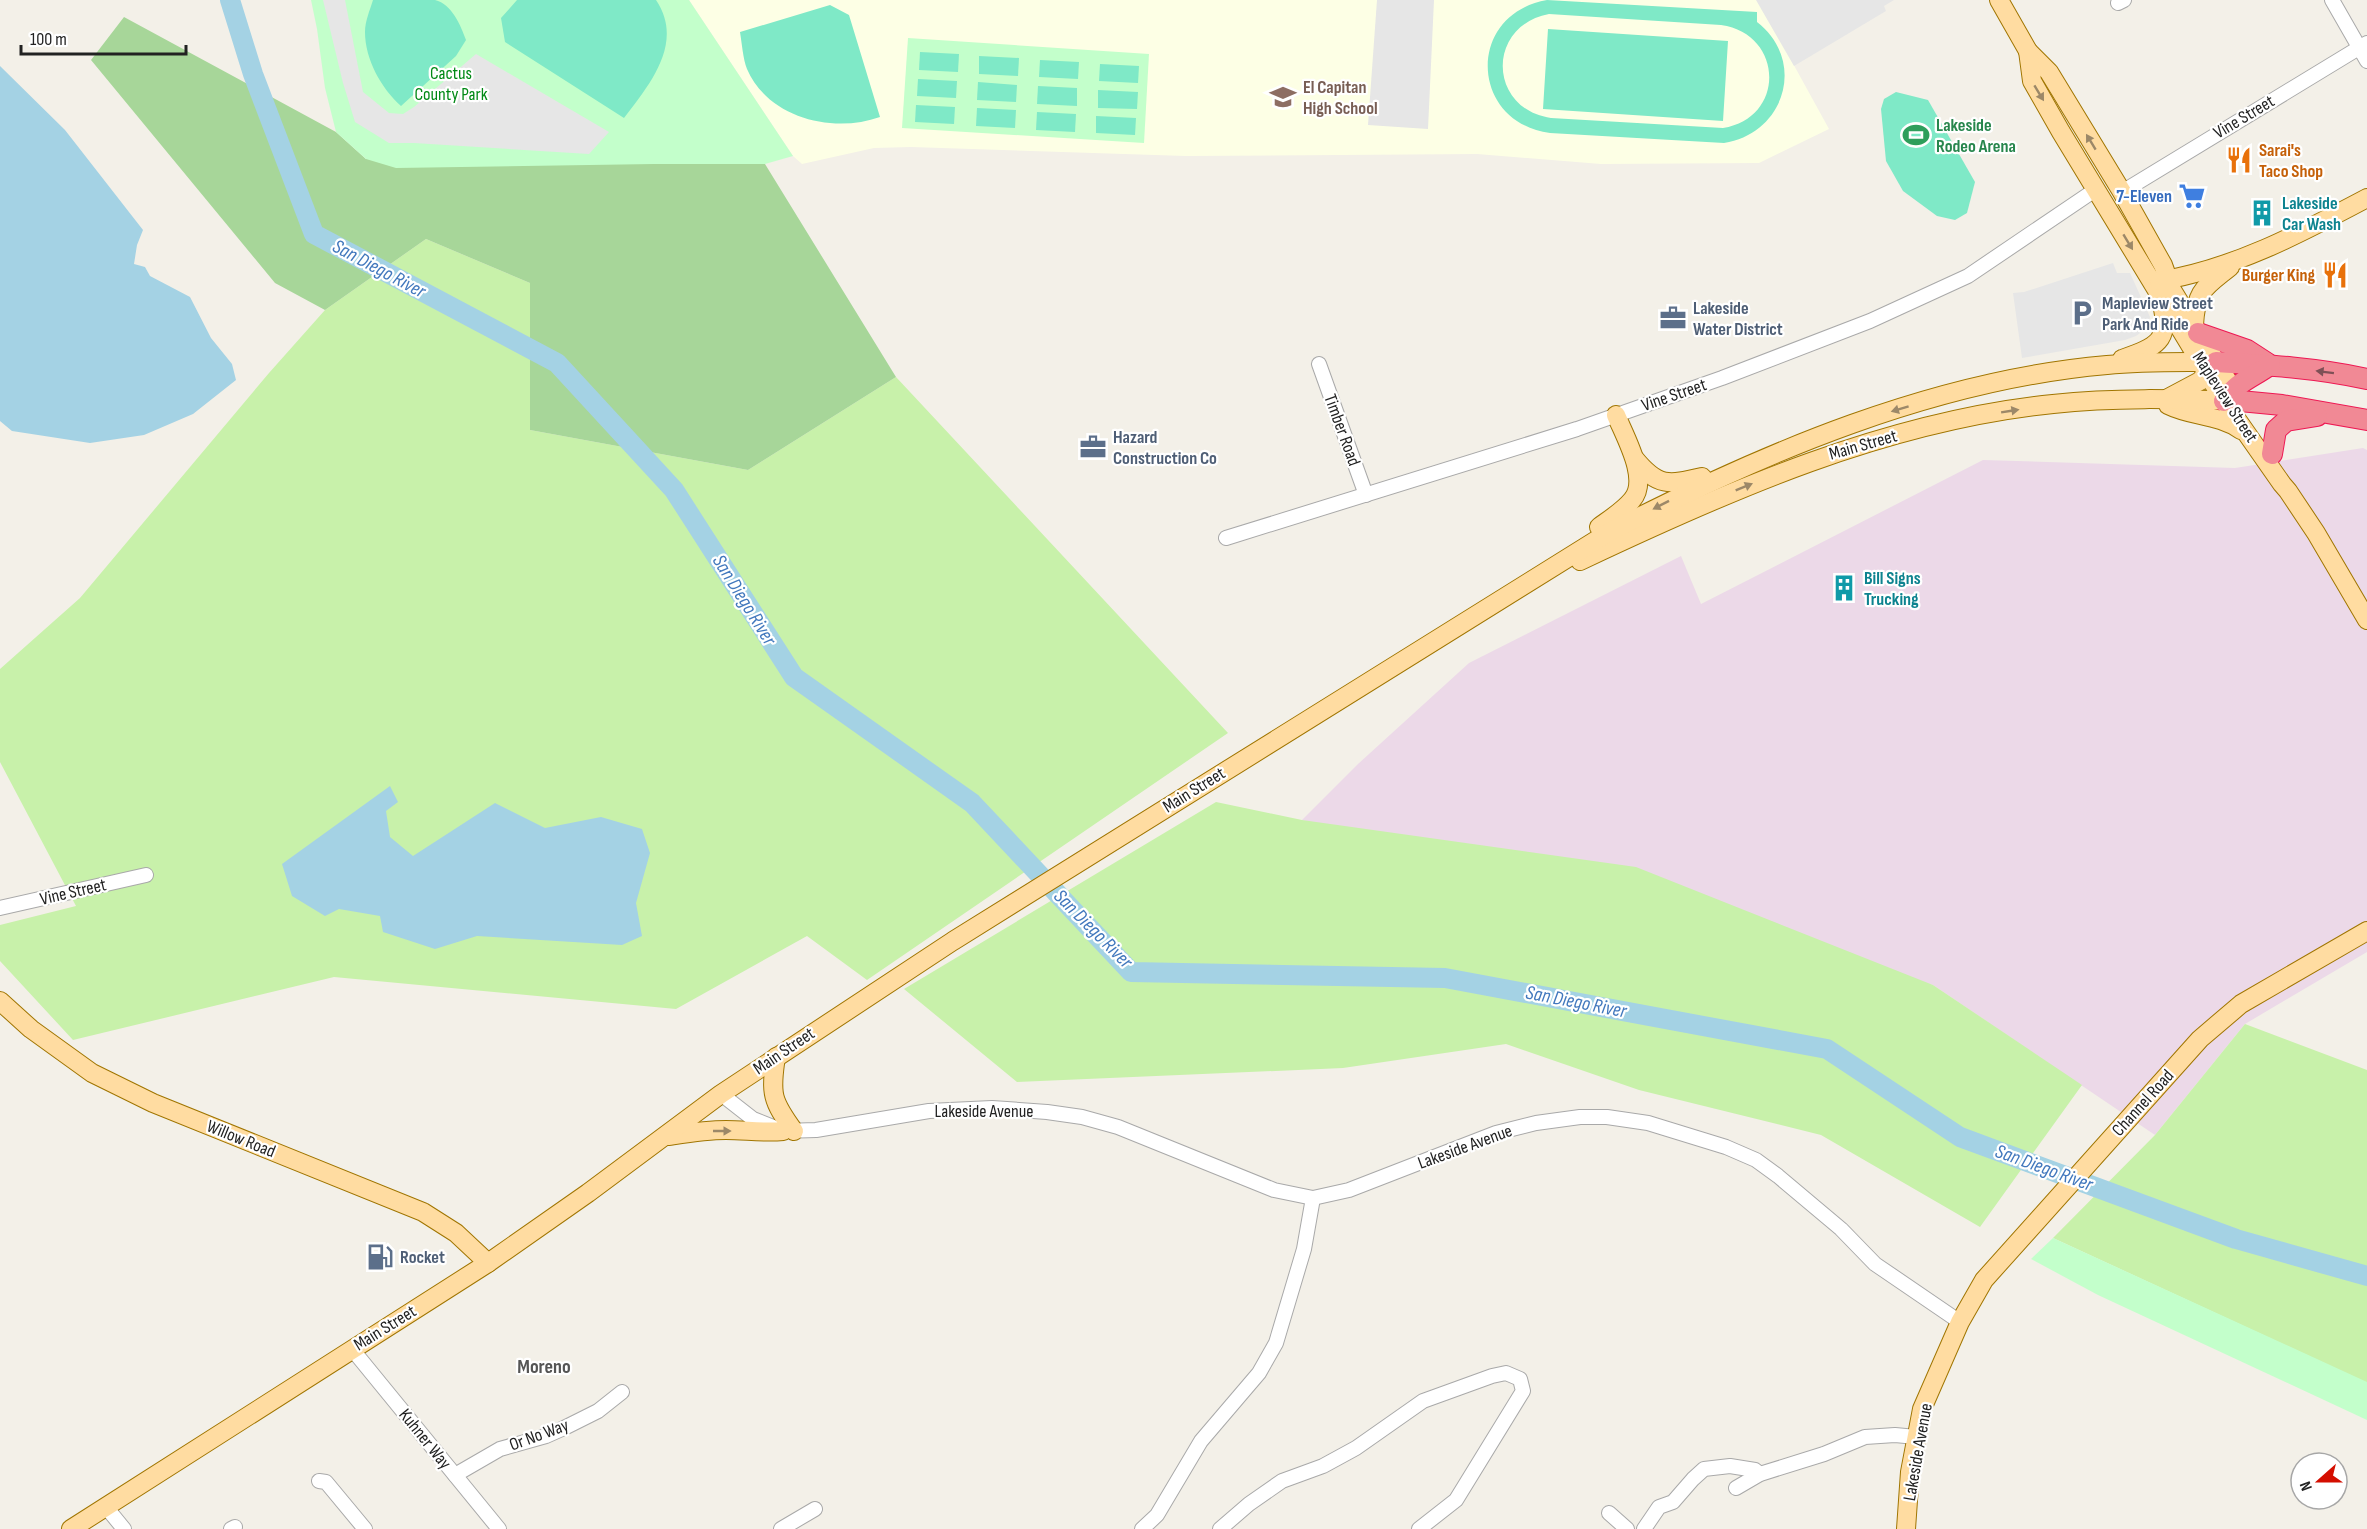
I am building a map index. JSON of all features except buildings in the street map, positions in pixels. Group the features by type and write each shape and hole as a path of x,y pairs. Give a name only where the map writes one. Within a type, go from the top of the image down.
{"highway":[{"path":"2196,329 2247,350 2270,365"},
{"path":"2232,397 2270,365"},
{"path":"2208,366 2270,365 2367,379"},
{"path":"2232,397 2367,420"},
{"path":"2272,454 2276,430 2286,421 2333,414"}],"main road":[{"name":"Mapleview Street","path":"1999,0 2028,51 2049,72 2122,192 2163,265 2160,286"},
{"name":"Mapleview Street","path":"2028,51 2032,81 2095,190 2160,286 2208,366 2272,454 2287,479 2288,490"},
{"path":"2107,365 2152,347 2164,334 2166,325 2160,286 2271,247 2367,198"},
{"path":"2196,329 2196,300 2202,290 2236,261"},
{"name":"Mapleview Street","path":"2160,286 2172,290 2196,329 2208,366"},
{"name":"Main Street","path":"71,1529 488,1263 721,1094 953,941 1611,531 1738,469 1804,441 1956,392 2030,376 2107,365 2208,366"},
{"path":"2161,399 2198,383 2208,366"},
{"name":"Mapleview Street","path":"2232,397 2247,434 2316,533 2367,620"},
{"name":"Main Street","path":"1511,594 1690,509 1821,458 1922,428 1997,412 2051,404 2129,398 2232,397"},
{"path":"2161,399 2176,409 2223,420 2247,434"},
{"path":"1511,594 1633,500 1638,491 1638,478 1634,457 1617,415"},
{"path":"1634,457 1646,473 1667,484 1738,469"},
{"name":"Channel Road","path":"1960,1322 1984,1280 2200,1039 2241,1004 2367,931"},
{"name":"Willow Road","path":"0,1001 31,1029 92,1073 153,1103 423,1212 456,1233 488,1263"},
{"path":"664,1137 697,1131 789,1131 779,1111 771,1085 776,1057"},
{"name":"Lakeside Avenue","path":"1906,1529 1910,1472 1922,1409 1960,1322"}],"street":[{"path":"2332,0 2363,45 2367,61"},
{"name":"Vine Street","path":"2122,192 2363,45"},
{"name":"Vine Street","path":"1226,538 1491,457 1617,415 1722,378 1870,321 1968,276 2095,190"},
{"name":"Timber Road","path":"1318,364 1366,495"},
{"name":"Vine Street","path":"0,908 146,875"},
{"name":"Lakeside Avenue","path":"721,1094 753,1119 789,1131 816,1130 929,1111 992,1108 1082,1117 1118,1127 1274,1190 1313,1198 1348,1190 1496,1133 1536,1123 1580,1117 1607,1117 1648,1123 1726,1147 1756,1160 1841,1229 1875,1264 1960,1322"},
{"path":"1142,1529 1157,1515 1201,1441 1259,1373 1276,1343 1304,1250 1313,1198"},
{"name":"Kuhner Way","path":"352,1349 499,1529"},
{"path":"1220,1529 1249,1504 1282,1481 1323,1466 1356,1448 1423,1401 1492,1376 1506,1373 1520,1379 1523,1391 1456,1500 1419,1529"},
{"name":"Or No Way","path":"454,1475 500,1449 546,1436 564,1428 598,1411 622,1392"},
{"path":"1736,1488 1760,1474 1824,1454 1865,1437 1895,1435 1916,1437"},
{"path":"1644,1529 1659,1507 1673,1502 1704,1469 1730,1466 1755,1470 1760,1474"},
{"path":"319,1481 326,1482 365,1529"},
{"path":"106,1507 124,1529"},
{"path":"781,1529 815,1509"},
{"path":"1609,1513 1627,1529"}],"shaded area":[{"path":"323,0 345,0 363,92 389,113 403,114 414,107 476,54 609,132 589,154 389,143 355,122"},
{"name":"El Capitan High School","path":"689,0 1758,0 1829,129 1759,163 1601,164 1477,154 1186,156 911,147 874,148 802,164 793,156"},
{"path":"1377,0 1434,0 1428,129 1368,125"},
{"path":"1756,0 1894,0 1884,6 1886,11 1794,66"},
{"name":"Mapleview Street Park And Ride","path":"2113,263 2117,273 2130,273 2150,317 2147,328 2125,340 2022,358 2013,293 2024,292"},
{"path":"2363,448 2367,450 2367,952 2245,1024 2155,1135 1933,985 1302,820 1358,764 1469,663 1681,556 1701,604 1983,460 2235,468"}],"green space":[{"name":"Cactus County Park","path":"311,0 689,0 793,156 765,164 396,168 366,159 336,132 325,88"},
{"path":"373,0 435,0 441,2 455,16 466,40 456,56 401,106 381,82 368,52 365,28"},
{"path":"517,0 656,0 664,16 667,32 665,48 653,78 624,118 505,42 501,18"},
{"path":"1547,0 1757,12 1757,22 1772,38 1782,56 1785,75 1782,93 1774,111 1762,125 1745,137 1724,143 1550,133 1523,125 1504,110 1492,90 1488,68 1491,45 1502,25 1521,9","holes":["1549,14 1721,25 1742,32 1757,43 1766,59 1769,76 1767,93 1758,109 1744,121 1723,128 1551,118 1530,111 1515,100 1506,84 1503,67 1505,50 1514,34 1528,22"]},
{"path":"830,5 849,15 880,117 842,124 804,118 770,100 757,86 747,69 740,32"},
{"path":"124,17 336,132 366,159 765,164 896,377 748,470 530,430 530,283 426,239 325,310 275,283 91,60"},
{"path":"1548,29 1728,41 1723,121 1543,109"},
{"path":"908,38 1149,54 1144,143 902,128"},
{"path":"920,52 959,54 958,72 919,70"},
{"path":"979,56 1019,58 1018,76 979,74"},
{"path":"1040,60 1079,62 1078,79 1039,77"},
{"path":"1100,64 1139,66 1138,83 1099,81"},
{"path":"918,79 957,81 956,98 917,96"},
{"path":"978,82 1017,85 1016,102 977,100"},
{"path":"1038,86 1077,88 1077,106 1037,104"},
{"path":"1098,90 1138,92 1137,109 1098,108"},
{"name":"Lakeside Rodeo Arena","path":"1896,92 1928,100 1975,182 1967,213 1955,220 1937,216 1903,191 1886,161 1881,109 1884,99"},
{"path":"916,105 955,107 954,124 915,122"},
{"path":"977,108 1016,110 1015,128 976,126"},
{"path":"1037,112 1076,114 1075,132 1036,130"},
{"path":"1096,116 1136,118 1135,135 1096,133"},
{"path":"426,239 530,283 530,430 748,470 896,377 1228,733 867,980 807,936 676,1009 334,977 73,1040 0,961 0,925 76,906 0,762 0,669 80,598 269,373 325,310"},
{"path":"1216,802 1302,820 1636,867 1933,985 2082,1085 1980,1227 1821,1135 1639,1090 1506,1044 1343,1068 1017,1082 904,989"},
{"path":"2245,1024 2367,1070 2367,1383 2053,1238 2155,1135"},
{"path":"2053,1238 2367,1382 2367,1420 2098,1295 2031,1259"}],"water":[{"path":"0,66 65,130 143,230 137,245 134,264 145,267 150,276 190,297 211,338 232,364 236,380 193,414 144,435 90,443 12,431 0,421"},
{"path":"390,786 398,802 386,811 390,837 413,856 495,803 545,828 601,817 642,829 650,853 636,903 642,936 622,945 477,936 435,949 383,932 380,916 339,909 325,916 292,896 282,864"}],"waterway":[{"name":"San Diego River","path":"230,0 253,74 314,234 557,363 674,490 794,677 972,803 1131,972 1445,978 1827,1049 1960,1137 2236,1239 2367,1276"}],"place":[{"name":"El Capitan High School","path":"1283,97"},
{"name":"Lakeside Rodeo Arena","path":"1916,135"},
{"name":"Sarai's Taco Shop","path":"2239,160"},
{"name":"7-Eleven","path":"2192,196"},
{"name":"Lakeside Car Wash","path":"2262,213"},
{"name":"Burger King","path":"2335,275"},
{"name":"Mapleview Street Park And Ride","path":"2082,313"},
{"name":"Lakeside Water District","path":"1673,318"},
{"name":"Hazard Construction Co","path":"1093,447"},
{"name":"Bill Signs Trucking","path":"1844,588"},
{"name":"Rocket","path":"380,1257"}],"district":[{"name":"Moreno","path":"544,1367"}]}
